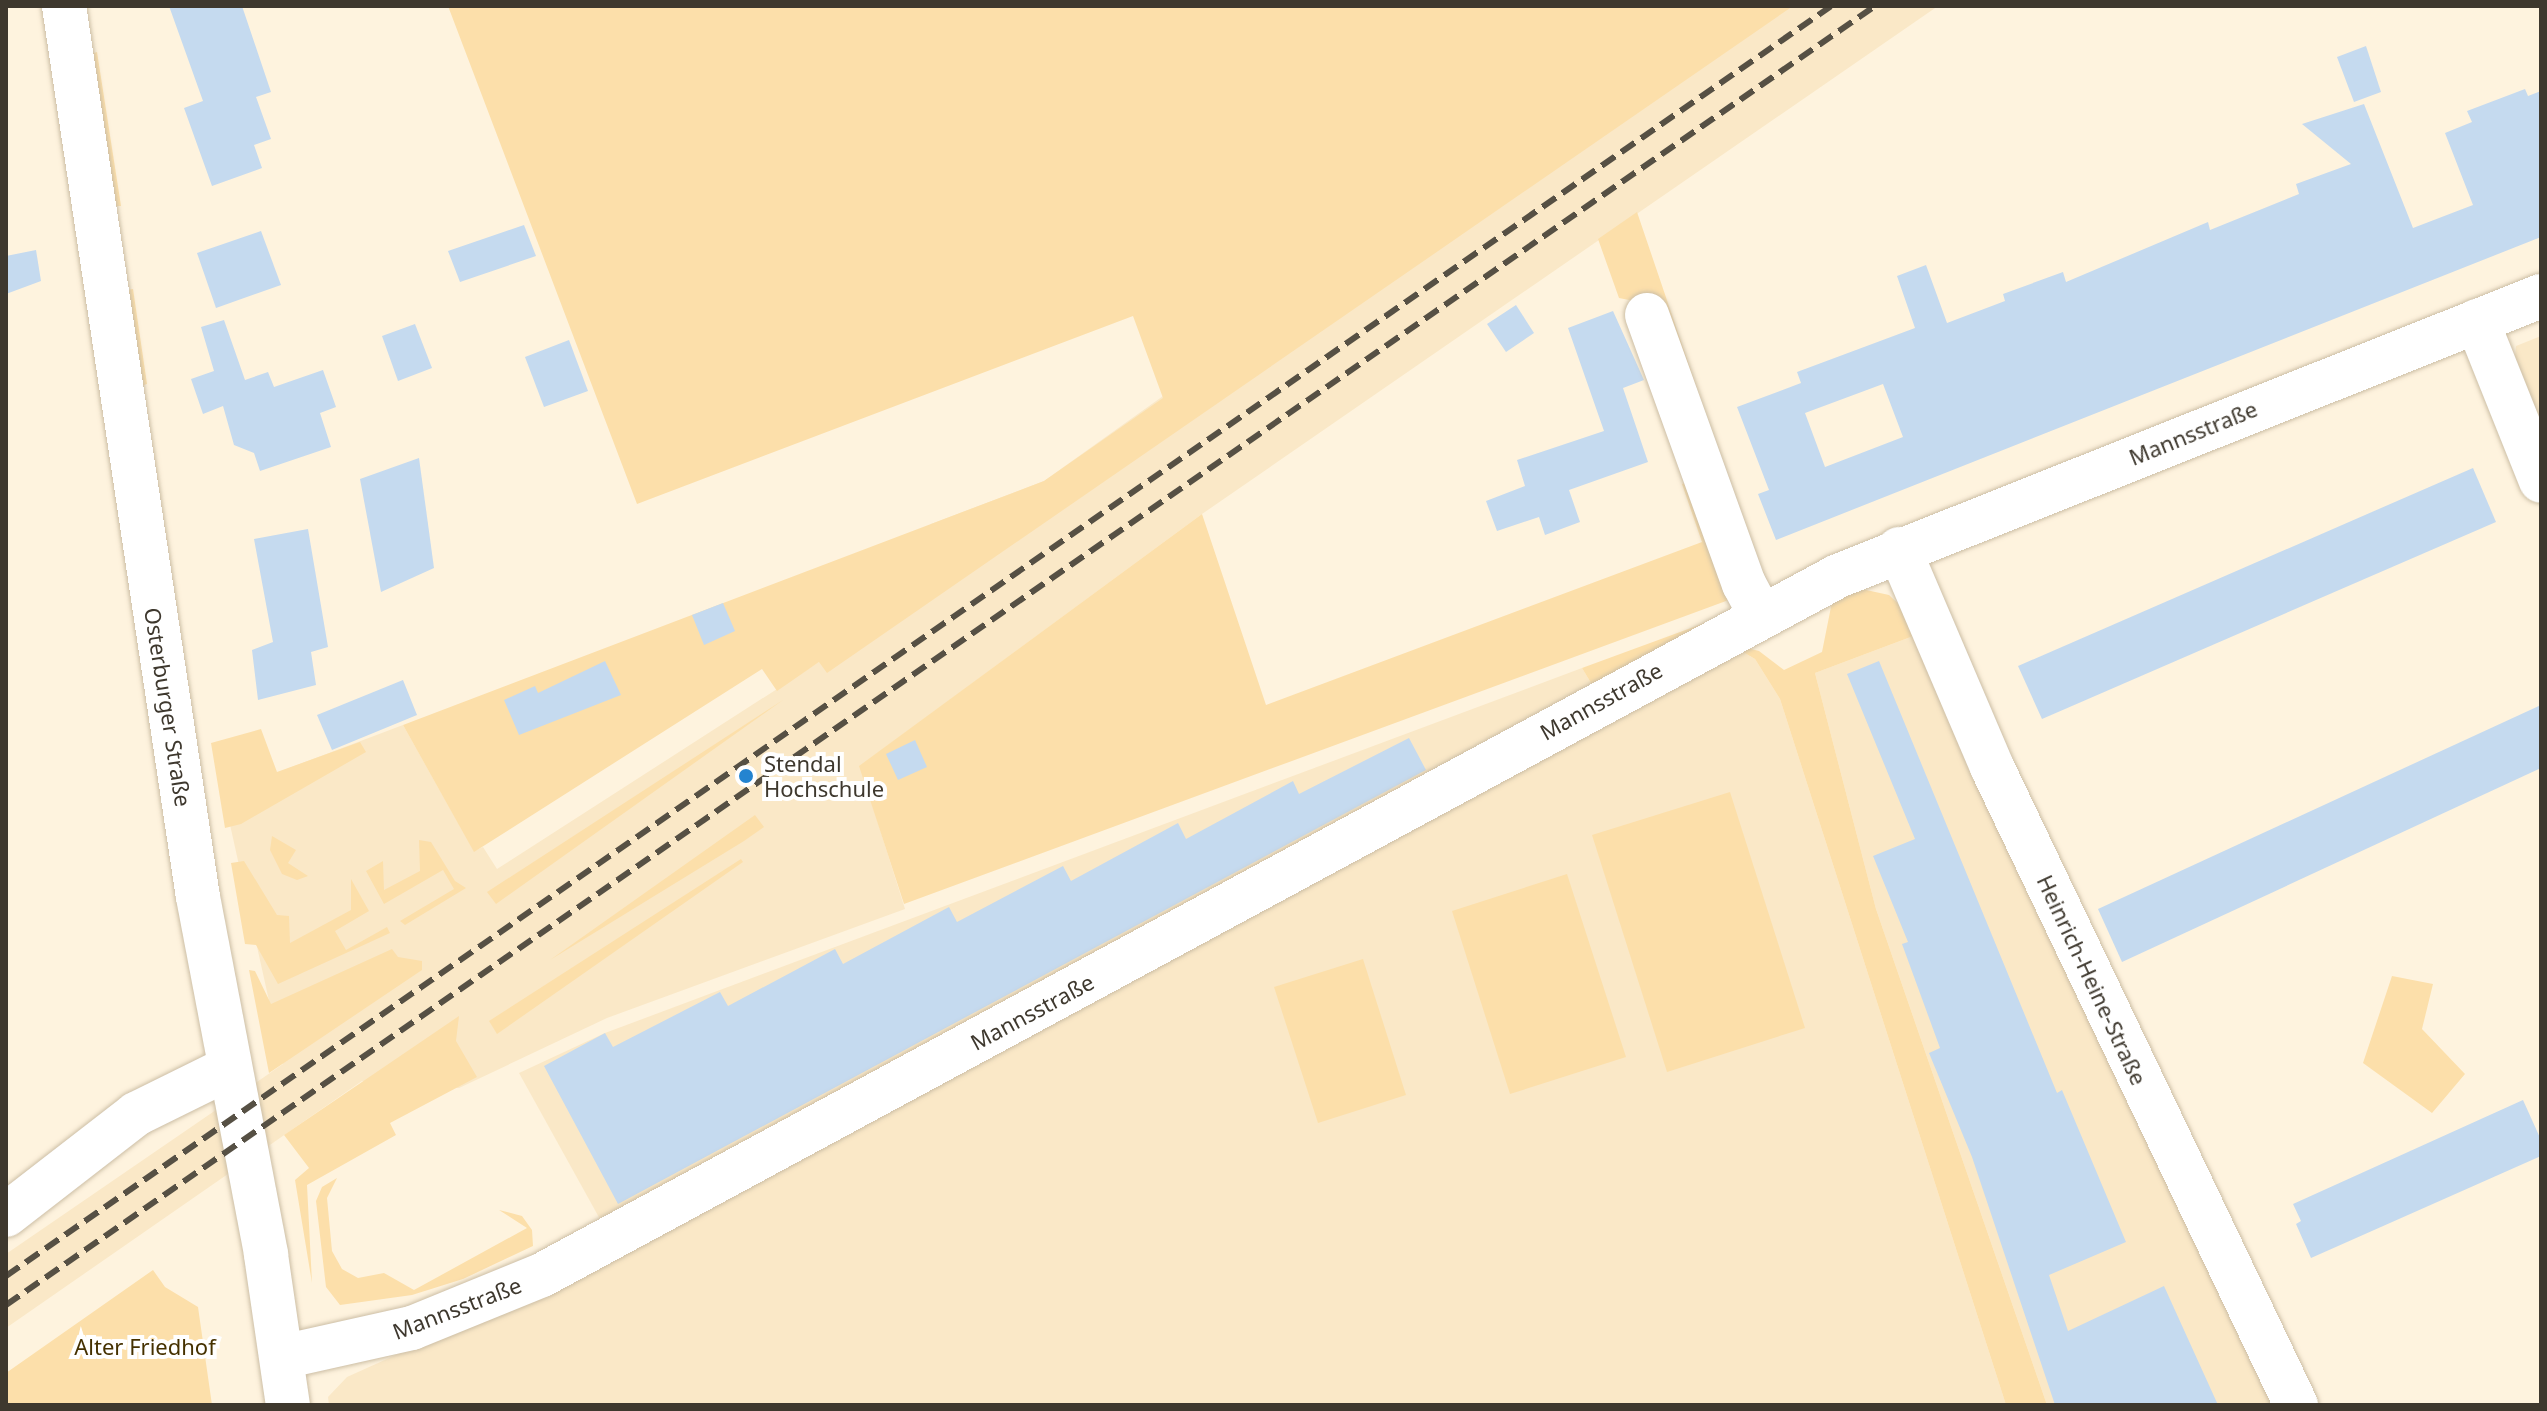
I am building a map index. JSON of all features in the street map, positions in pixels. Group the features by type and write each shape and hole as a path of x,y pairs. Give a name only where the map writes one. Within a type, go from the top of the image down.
{"street":[{"name":"Osterburger Straße","path":"64,6 198,897 282,1357 288,1405"},
{"name":"Mannsstraße","path":"282,1357 412,1328 542,1275 1175,937 1760,614 1899,549 2541,296"},
{"path":"1647,315 1744,584 1760,614"},
{"path":"2477,321 2541,481"},
{"name":"Heinrich-Heine-Straße","path":"1899,549 1992,767 2296,1405"},
{"path":"6,1215 136,1114 229,1068"}],"shaded area":[{"path":"1709,6 1938,6 1202,514 860,766 905,909 607,1018 459,1088 362,1081 6,1328 6,1254 283,1064 223,793 403,725 474,851 483,847 497,869 819,662 931,524 1044,481"},
{"path":"2541,336 2541,436 2515,357 2516,346"},
{"path":"1916,635 2276,1405 2047,1405 1876,909 1815,673"},
{"path":"1743,652 1755,659 1780,699 2006,1405 329,1405 328,1397 347,1377 589,1268"},
{"path":"1582,668 1594,688 601,1221 519,1073 605,1033"}],"green space":[{"path":"448,6 1793,6 827,673 819,662 777,691 762,669 474,852 403,725 1044,481 1163,398 1133,316 637,504"},
{"path":"97,52 121,206 114,206 91,54"},
{"path":"1637,212 1709,424 1644,303 1619,298 1598,239"},
{"path":"133,289 147,384 141,386 127,290"},
{"path":"1689,481 1734,595 1726,601 904,904 859,766 1202,514 1266,705 1702,542 1682,484"},
{"path":"1857,588 1889,595 1905,610 1916,635 1815,673 1876,909 2047,1405 2006,1405 1780,699 1755,659 1743,652 1743,647 1759,651 1784,670 1822,652 1832,602"},
{"path":"1710,621 1594,688 1582,668"},
{"path":"783,700 496,904 487,892"},
{"path":"261,729 277,772 360,742 366,752 241,824 225,828 211,743"},
{"path":"1730,792 1805,1028 1667,1072 1592,835"},
{"path":"755,815 764,827 550,960"},
{"path":"272,836 296,850 288,863 308,876 297,880 282,874 270,850"},
{"path":"419,840 431,842 455,881 466,888 405,925 400,921 454,889 443,870 384,904 366,871 383,861 384,890 420,871"},
{"path":"741,859 743,862 497,1034 489,1021"},
{"path":"244,861 277,915 289,916 290,943 351,910 351,879 369,911 335,931 346,950 387,927 390,933 278,984 256,945 245,944 231,863"},
{"path":"1567,874 1626,1057 1510,1094 1452,911"},
{"path":"392,949 398,957 422,961 422,970 269,1073 249,970 255,971 271,1004"},
{"path":"1363,959 1406,1095 1318,1123 1274,987"},
{"path":"2392,976 2433,984 2422,1029 2465,1074 2432,1113 2363,1063"},
{"path":"459,1016 456,1041 477,1077 390,1123 396,1135 307,1185 312,1283 295,1180 309,1168 284,1135"},
{"path":"337,1178 327,1198 332,1251 342,1269 358,1278 384,1273 414,1290 527,1228 499,1210 522,1216 532,1230 533,1246 463,1279 412,1295 340,1305 326,1287 316,1201 322,1187"},
{"name":"Alter Friedhof","path":"153,1270 165,1287 198,1307 212,1405 6,1405 6,1373"}],"building":[{"path":"169,6 242,6 271,92 256,97 271,139 254,145 262,168 212,186 184,108 203,101"},
{"path":"2366,46 2381,92 2354,102 2337,57"},
{"path":"2525,89 2528,96 2541,91 2541,237 1776,540 1758,494 1769,490 1737,407 1801,383 1797,372 1915,328 1897,276 1926,265 1947,323 2005,301 2003,294 2063,272 2066,282 2208,222 2210,230 2299,194 2296,184 2351,164 2302,124 2364,104 2413,228 2473,205 2445,133 2472,122 2467,111","holes":["1883,384 1903,437 1825,467 1805,413"]},
{"path":"524,225 536,256 460,282 448,251"},
{"path":"261,231 281,285 216,308 197,253"},
{"path":"36,250 41,281 6,294 6,256"},
{"path":"1516,305 1534,333 1506,352 1487,324"},
{"path":"1613,311 1644,380 1623,388 1648,462 1569,490 1580,522 1545,535 1539,517 1497,531 1486,501 1525,486 1517,460 1604,431 1568,328"},
{"path":"224,320 245,380 268,372 274,387 323,370 336,407 320,413 331,447 260,471 254,453 234,445 223,406 203,414 191,379 214,371 201,327"},
{"path":"415,324 432,368 398,381 382,336"},
{"path":"569,340 588,391 544,407 525,357"},
{"path":"419,458 434,568 381,592 360,479"},
{"path":"2473,468 2496,522 2042,719 2018,666"},
{"path":"308,529 328,647 311,652 316,685 258,700 252,650 273,642 254,539"},
{"path":"723,603 735,631 704,645 692,615"},
{"path":"605,661 621,695 519,735 504,700 535,686 538,693"},
{"path":"1879,661 2057,1093 2062,1090 2126,1242 2049,1275 2068,1331 2164,1286 2218,1405 2055,1405 1972,1157 1929,1053 1940,1048 1902,944 1908,942 1873,856 1915,839 1847,674"},
{"path":"403,680 417,715 332,750 317,715"},
{"path":"2541,705 2541,768 2122,962 2098,909"},
{"path":"1409,738 1426,770 618,1204 544,1066 605,1033 613,1047 720,992 728,1006 835,949 843,964 949,907 957,922 1063,866 1071,881 1178,823 1186,839 1293,781 1299,794"},
{"path":"915,740 927,767 898,780 886,754"},
{"path":"2523,1100 2541,1140 2541,1156 2311,1258 2296,1224 2301,1221 2293,1204"}],"railway":[{"path":"6,1276 1831,6"},
{"path":"6,1305 1875,6"}],"place":[{"name":"Stendal Hochschule","path":"746,776"}]}
